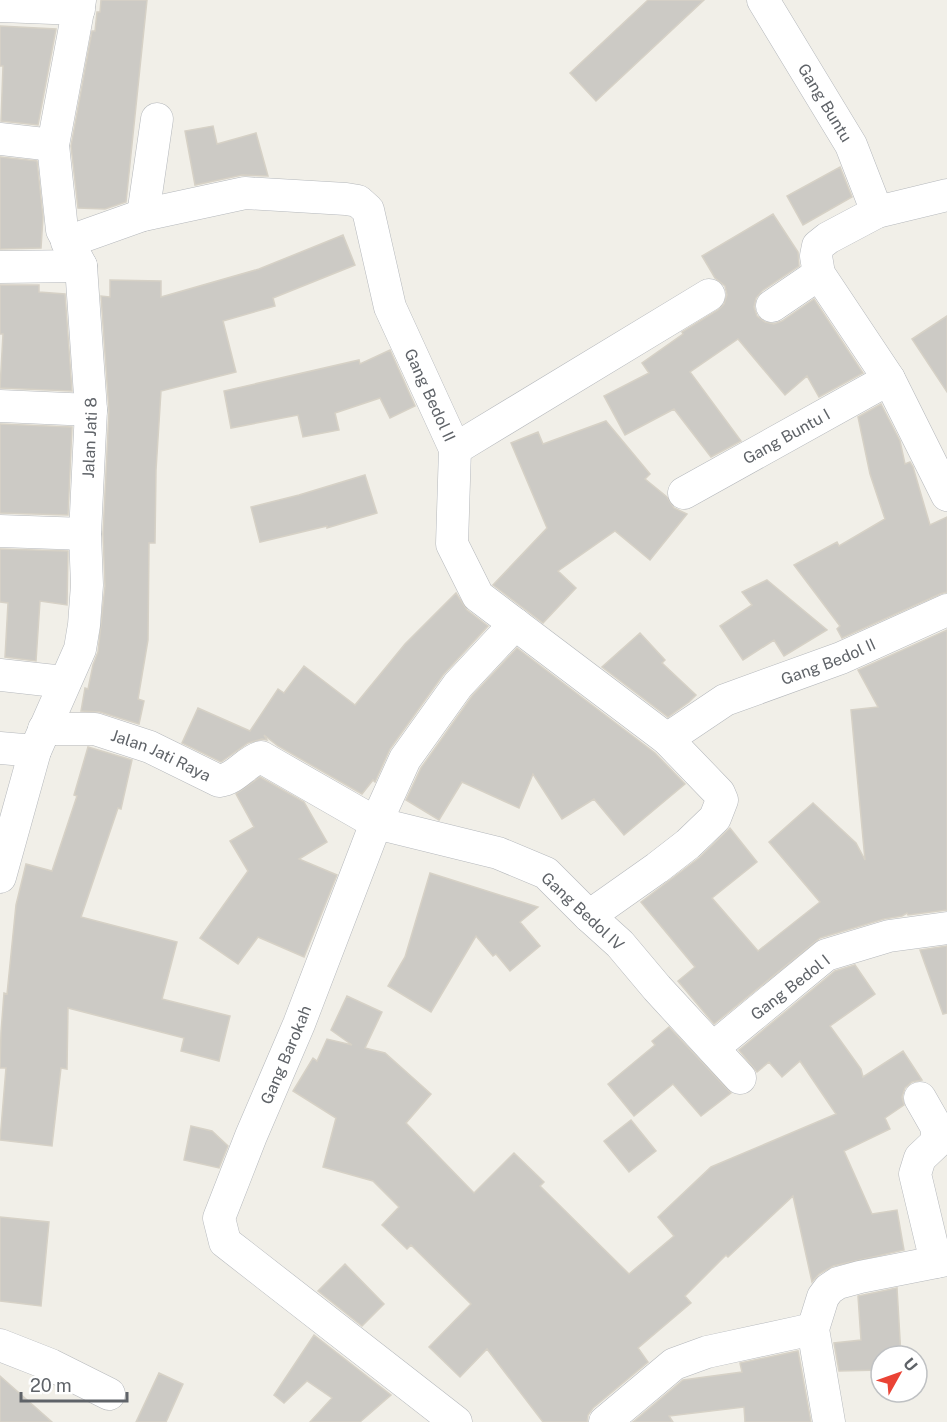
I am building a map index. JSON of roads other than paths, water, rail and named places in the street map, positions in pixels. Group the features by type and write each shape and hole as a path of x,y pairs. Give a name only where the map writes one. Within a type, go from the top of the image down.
{"street":[{"name":"Gang Buntu","path":"764,0 851,146 877,212"},
{"path":"0,6 80,5"},
{"name":"Jalan Jati 8","path":"0,872 40,740 80,649 84,625 87,585 85,534 91,410 74,254 62,230 53,145 80,5"},
{"path":"143,215 157,119"},
{"path":"0,139 53,145"},
{"name":"Gang Bedol II","path":"0,267 74,254 143,215 245,194 358,201 368,210 390,307 455,449 452,544 478,596 667,739 725,700 841,658 947,610"},
{"path":"947,195 877,212 828,238 818,246 816,256 819,274 889,378 947,495"},
{"path":"772,306 819,274"},
{"path":"455,449 709,295"},
{"name":"Gang Buntu I","path":"684,493 889,378"},
{"path":"0,406 91,410"},
{"path":"0,531 85,534"},
{"name":"Gang Barokah","path":"456,1422 225,1242 219,1218 299,1024 376,823 405,759 458,685 515,624"},
{"path":"0,675 64,682"},
{"name":"Jalan Jati Raya","path":"40,740 95,729 150,747 219,781 231,777 252,760 261,757 298,778"},
{"path":"588,916 657,868 688,844 715,818 722,800 719,793 667,739"},
{"path":"0,748 40,740"},
{"name":"Gang Bedol IV","path":"298,778 376,823 498,853 546,873 588,916 620,944 740,1078"},
{"name":"Gang Bedol I","path":"713,1048 826,955 889,936 947,928"},
{"path":"829,1422 813,1329 823,1298 829,1289 838,1283 941,1261 915,1174 917,1164 938,1141 938,1134 920,1098"},
{"path":"605,1422 674,1364 707,1352 813,1329"},
{"path":"0,1345 51,1365 109,1394"}]}
